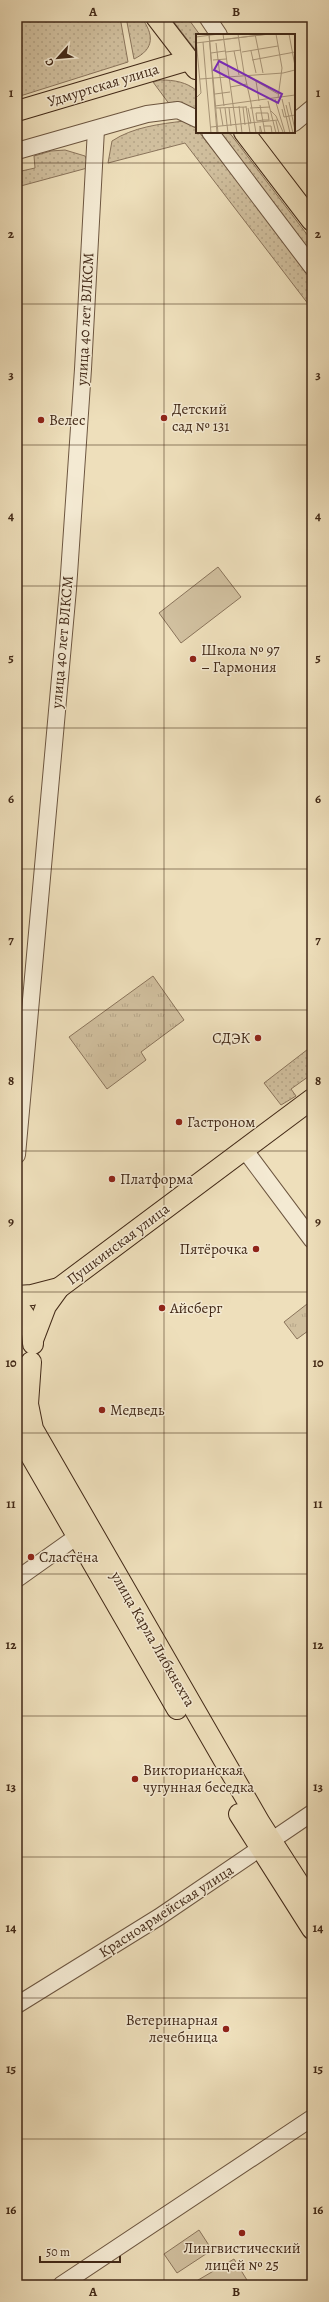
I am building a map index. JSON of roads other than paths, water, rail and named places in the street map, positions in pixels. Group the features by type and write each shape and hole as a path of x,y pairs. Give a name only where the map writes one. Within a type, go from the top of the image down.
{"main road":[{"path":"156,17 193,65"},
{"name":"Удмуртская улица","path":"17,111 193,65"},
{"path":"249,134 312,221"},
{"name":"Пушкинская улица","path":"33,1340 46,1306 59,1288 312,1099"},
{"name":"Пушкинская улица","path":"17,1296 32,1296 59,1288"},
{"path":"17,1306 27,1319 33,1340"},
{"name":"улица Карла Либкнехта","path":"33,1340 28,1404 33,1429 79,1524"},
{"path":"17,1384 31,1362"},
{"name":"улица Карла Либкнехта","path":"17,1432 79,1524 266,1846 312,1929"},
{"name":"улица Карла Либкнехта","path":"266,1846 312,1904"}],"street":[{"path":"207,17 218,34"},
{"path":"295,122 312,108"},
{"path":"17,151 147,114 178,110 196,119"},
{"name":"улица 40 лет ВЛКСМ","path":"17,1156 68,589 83,369 96,129"},
{"path":"211,133 312,267"},
{"path":"244,1150 312,1240"},
{"path":"17,1579 79,1524"},
{"name":"Красноармейская улица","path":"17,2005 159,1917 266,1846 312,1813"},
{"path":"60,2285 312,2118"}],"place":[{"name":"Детский сад № 131","path":"164,418"},
{"name":"Велес","path":"41,420"},
{"name":"Школа № 97 – Гармония","path":"193,659"},
{"name":"СДЭК","path":"258,1038"},
{"name":"Гастроном","path":"179,1122"},
{"name":"Платформа","path":"112,1179"},
{"name":"Пятёрочка","path":"256,1249"},
{"name":"Айсберг","path":"162,1308"},
{"name":"Медведь","path":"102,1410"},
{"name":"Сластёна","path":"31,1557"},
{"name":"Викторианская чугунная беседка","path":"135,1779"},
{"name":"Ветеринарная лечебница","path":"226,2029"},
{"name":"Лингвистический лицей № 25","path":"242,2233"}]}
